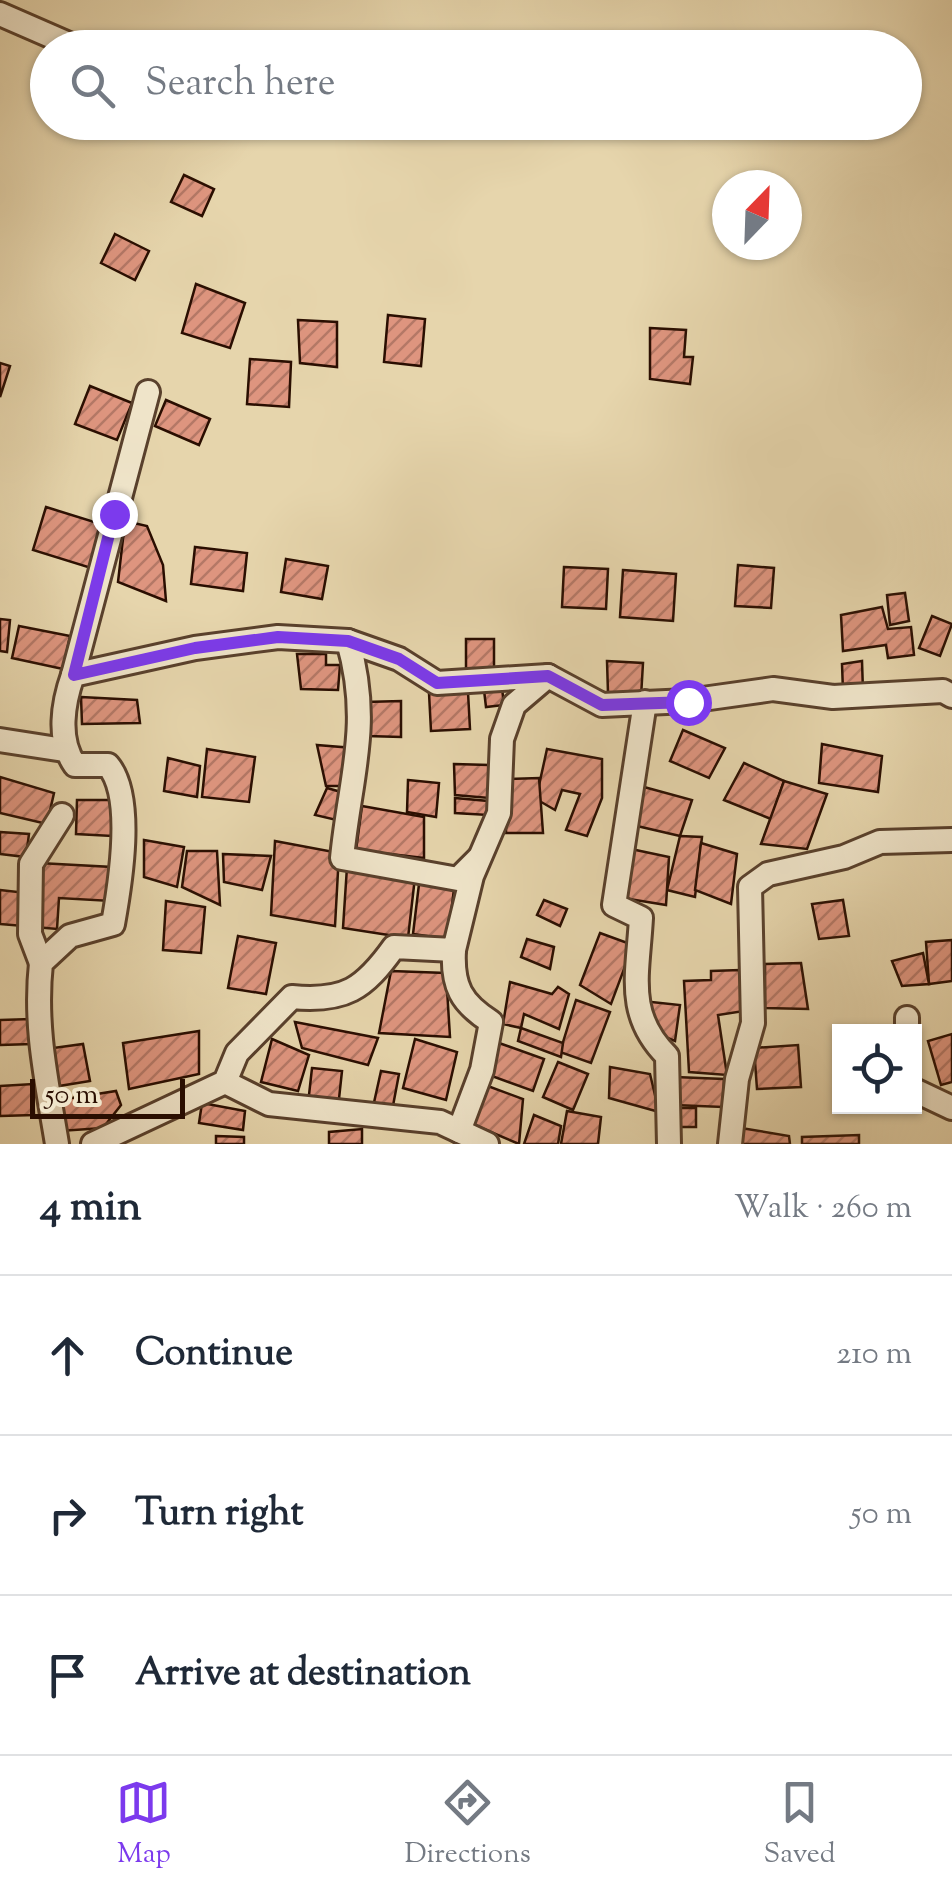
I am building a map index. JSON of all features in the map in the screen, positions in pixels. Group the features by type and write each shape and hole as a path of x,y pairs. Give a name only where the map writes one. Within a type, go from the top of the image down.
{"street":[{"path":"0,14 37,30"},
{"path":"41,964 70,936 113,924 122,874 122,806 116,774 108,765 75,765 64,750 66,696 148,392"},
{"path":"74,675 195,648 278,637 348,641 399,659 437,683 548,676 602,705 688,702 773,689 833,697 944,691 952,696"},
{"path":"348,641 357,674 362,724 342,858 458,879 486,850"},
{"path":"458,1131 482,1070 491,1022 467,1007 452,978 454,950 472,876 499,813 502,738 514,705 548,676"},
{"path":"645,702 614,905 641,918 638,1009 645,1034 667,1056 670,1144"},
{"path":"0,740 64,750"},
{"path":"57,1144 44,1088 36,1010 41,964 30,934 31,864 62,815"},
{"path":"730,1144 737,1079 754,1024 750,888 768,874 844,857 880,842 952,840"},
{"path":"94,1144 225,1082 237,1054 292,996 323,1000 368,984 394,947 454,950"},
{"path":"225,1082 269,1104 440,1122 487,1144"},
{"path":"922,1094 952,1108"},
{"path":"410,1120 411,1144"}],"building":[{"path":"184,175 214,189 202,216 171,202"},
{"path":"115,234 149,251 135,280 101,263"},
{"path":"196,284 245,303 230,348 182,333"},
{"path":"388,315 425,319 421,366 384,362"},
{"path":"298,320 337,322 337,367 300,363"},
{"path":"650,328 686,330 684,357 693,357 690,384 650,379"},
{"path":"250,359 291,362 289,407 247,404"},
{"path":"0,363 10,366 0,397"},
{"path":"90,386 132,403 117,440 75,424"},
{"path":"166,400 210,419 199,445 155,426"},
{"path":"46,507 104,525 91,568 33,550"},
{"path":"125,521 147,526 163,565 166,601 118,582"},
{"path":"195,547 247,553 243,591 191,584"},
{"path":"286,559 328,566 322,599 281,592"},
{"path":"738,565 774,568 771,608 735,606"},
{"path":"564,567 608,569 606,609 562,607"},
{"path":"623,570 676,574 673,621 620,617"},
{"path":"905,593 909,621 890,625 887,595"},
{"path":"882,607 888,629 911,627 914,655 888,658 886,645 843,651 841,615"},
{"path":"932,616 952,624 940,656 919,648"},
{"path":"0,619 10,620 7,652 0,651"},
{"path":"19,626 70,636 63,669 12,658"},
{"path":"466,639 494,639 494,673 466,673"},
{"path":"297,654 326,654 326,665 340,665 338,690 301,689"},
{"path":"607,661 643,663 641,697 608,693"},
{"path":"862,661 863,691 843,691 842,664"},
{"path":"502,688 504,705 486,707 484,690"},
{"path":"468,692 470,729 431,731 429,693"},
{"path":"81,697 137,700 140,723 82,724"},
{"path":"401,701 401,737 367,736 365,702"},
{"path":"683,730 725,748 709,778 670,761"},
{"path":"822,744 882,756 878,792 819,783"},
{"path":"317,745 353,748 352,786 326,786"},
{"path":"207,749 255,757 249,802 202,797"},
{"path":"547,749 602,759 602,798 587,836 566,830 580,794 562,790 555,810 536,799"},
{"path":"168,758 200,766 197,797 164,791"},
{"path":"744,763 784,781 771,819 724,800"},
{"path":"454,764 489,765 489,798 455,795"},
{"path":"0,777 54,793 47,824 0,813"},
{"path":"539,778 543,833 506,833 506,779"},
{"path":"408,780 439,783 436,817 407,812"},
{"path":"784,781 827,794 807,849 761,844"},
{"path":"644,787 692,800 680,836 637,826"},
{"path":"327,788 348,794 345,822 315,815"},
{"path":"455,798 488,801 488,815 455,813"},
{"path":"77,800 113,800 112,836 76,834"},
{"path":"362,806 424,817 424,858 356,850"},
{"path":"0,832 29,834 26,857 0,854"},
{"path":"680,836 702,837 695,897 667,890"},
{"path":"144,840 184,847 177,887 144,877"},
{"path":"275,841 339,853 335,926 271,915"},
{"path":"701,843 737,854 731,904 695,890"},
{"path":"631,849 669,857 666,905 623,898"},
{"path":"187,851 217,851 220,905 182,887"},
{"path":"223,854 271,856 262,890 224,882"},
{"path":"39,863 112,867 111,901 59,898 57,929 35,927"},
{"path":"347,867 415,877 408,938 343,928"},
{"path":"419,884 454,889 448,939 413,934"},
{"path":"0,890 27,893 23,926 0,924"},
{"path":"544,900 567,909 560,926 537,915"},
{"path":"843,900 849,936 819,939 812,904"},
{"path":"166,901 205,907 201,953 163,950"},
{"path":"600,933 633,945 611,1004 580,985"},
{"path":"238,936 276,943 266,994 228,988"},
{"path":"527,939 554,947 550,969 521,957"},
{"path":"952,940 952,981 929,984 926,942"},
{"path":"923,953 929,984 902,986 892,961"},
{"path":"801,963 808,1009 765,1008 765,964"},
{"path":"740,970 744,1011 718,1015 727,1075 689,1072 684,981 711,980 711,971"},
{"path":"391,971 446,973 450,1037 379,1033"},
{"path":"510,982 552,994 558,987 569,994 559,1029 524,1014 521,1028 503,1024"},
{"path":"576,1000 610,1012 591,1063 560,1052"},
{"path":"642,1001 680,1005 675,1041 648,1030"},
{"path":"31,1019 32,1044 0,1045 0,1020"},
{"path":"295,1022 378,1038 368,1065 302,1048"},
{"path":"521,1028 563,1043 561,1057 518,1041"},
{"path":"199,1031 199,1074 129,1089 123,1043"},
{"path":"952,1034 952,1082 941,1085 928,1041"},
{"path":"272,1039 309,1055 298,1091 261,1082"},
{"path":"415,1039 457,1052 446,1100 403,1088"},
{"path":"499,1043 544,1059 533,1091 489,1075"},
{"path":"83,1044 90,1081 59,1086 53,1048"},
{"path":"798,1045 801,1087 757,1089 754,1048"},
{"path":"558,1062 588,1074 573,1110 543,1097"},
{"path":"610,1067 650,1074 659,1112 609,1098"},
{"path":"312,1068 342,1071 338,1108 308,1104"},
{"path":"381,1071 399,1074 392,1111 373,1107"},
{"path":"675,1077 724,1079 723,1107 674,1105"},
{"path":"33,1084 34,1115 0,1116 0,1086"},
{"path":"485,1085 523,1099 519,1144 472,1124"},
{"path":"116,1091 121,1105 103,1128 60,1131 59,1100"},
{"path":"202,1103 245,1111 243,1130 199,1123"},
{"path":"678,1108 696,1108 696,1127 678,1127"},
{"path":"567,1111 601,1117 598,1144 561,1144"},
{"path":"534,1115 561,1126 558,1144 524,1144"},
{"path":"735,1127 789,1136 790,1144 734,1144"},
{"path":"362,1129 362,1144 329,1144 329,1132"},
{"path":"859,1135 859,1144 802,1144 802,1137"},
{"path":"216,1136 244,1137 244,1144 216,1144"}],"route":[{"path":"114,514 74,675 195,648 278,637 348,641 399,659 437,683 548,676 602,705 688,702"}]}
